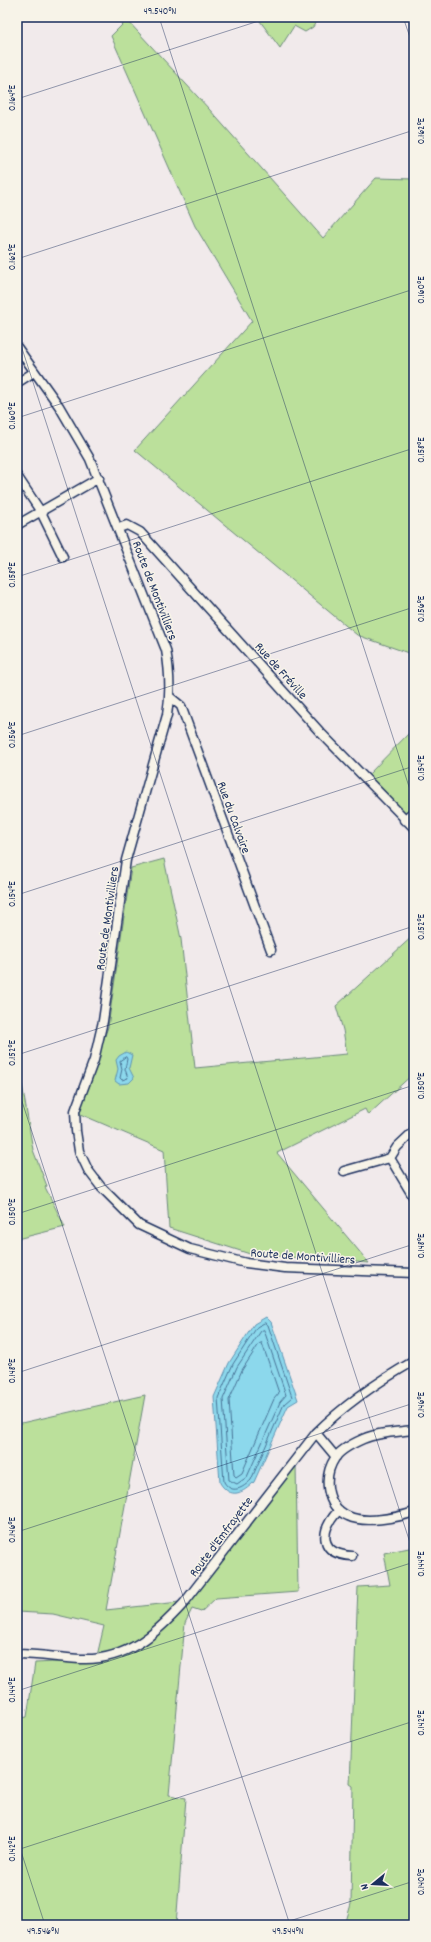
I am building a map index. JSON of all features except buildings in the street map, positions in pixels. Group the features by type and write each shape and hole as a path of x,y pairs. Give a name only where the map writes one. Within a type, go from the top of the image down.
{"street":[{"name":"Route de Montivilliers","path":"17,347 59,406 90,459 99,478 166,650 170,675 170,697 167,715 126,860 103,1021 94,1060 75,1111 79,1150 88,1170 101,1187 139,1225 190,1249 246,1263 285,1268 414,1273"},
{"path":"17,383 34,372"},
{"path":"17,476 41,512 63,557"},
{"path":"17,525 99,478"},
{"name":"Rue de Fréville","path":"120,531 130,532 132,527 140,532 320,732 404,820 414,828"},
{"name":"Rue du Calvaire","path":"170,697 181,706 272,950"},
{"path":"404,820 414,811"},
{"path":"344,1171 390,1158 397,1147 414,1131"},
{"path":"390,1158 414,1198"},
{"name":"Route d'Emfrayette","path":"17,1654 82,1660 104,1659 116,1656 141,1644 168,1621 184,1603 316,1433 328,1421 364,1393 414,1361"},
{"path":"414,1430 378,1434 363,1439 336,1456 328,1476 327,1484 333,1502 339,1510 348,1516 373,1519 392,1518 414,1512"},
{"path":"316,1433 336,1456"},
{"path":"339,1510 327,1524 325,1529 326,1542 338,1554 352,1556"}],"green space":[{"path":"257,17 317,17 317,20 313,27 305,32 294,26 280,48"},
{"path":"127,20 209,109 323,238 376,178 414,179 414,655 357,635 135,450 252,321 195,226 111,36"},
{"path":"414,728 414,808 405,818 366,777"},
{"path":"164,859 181,939 195,1068 347,1054 343,1030 336,1006 414,935 414,1073 368,1115 365,1109 277,1153 369,1263 250,1254 169,1228 164,1150 80,1114 81,1103 108,1027 131,868"},
{"path":"17,1078 20,1079 22,1084 33,1150 47,1186 45,1187 65,1227 17,1239"},
{"path":"145,1395 106,1610 179,1602 185,1604 296,1463 298,1592 216,1598 201,1612 192,1609 185,1623 169,1795 186,1798 176,1925 17,1925 17,1719 27,1717 35,1663 96,1660 104,1626 53,1614 17,1612 17,1424"},
{"path":"414,1547 414,1925 345,1925 351,1904 353,1786 350,1784 358,1587 390,1585 384,1553"}],"water":[{"path":"126,1052 132,1055 129,1068 134,1078 129,1083 119,1084 115,1081 118,1069 116,1060 119,1056"},
{"path":"266,1317 271,1322 298,1400 288,1406 254,1482 241,1492 228,1492 220,1483 214,1397 229,1363 254,1324"}]}
